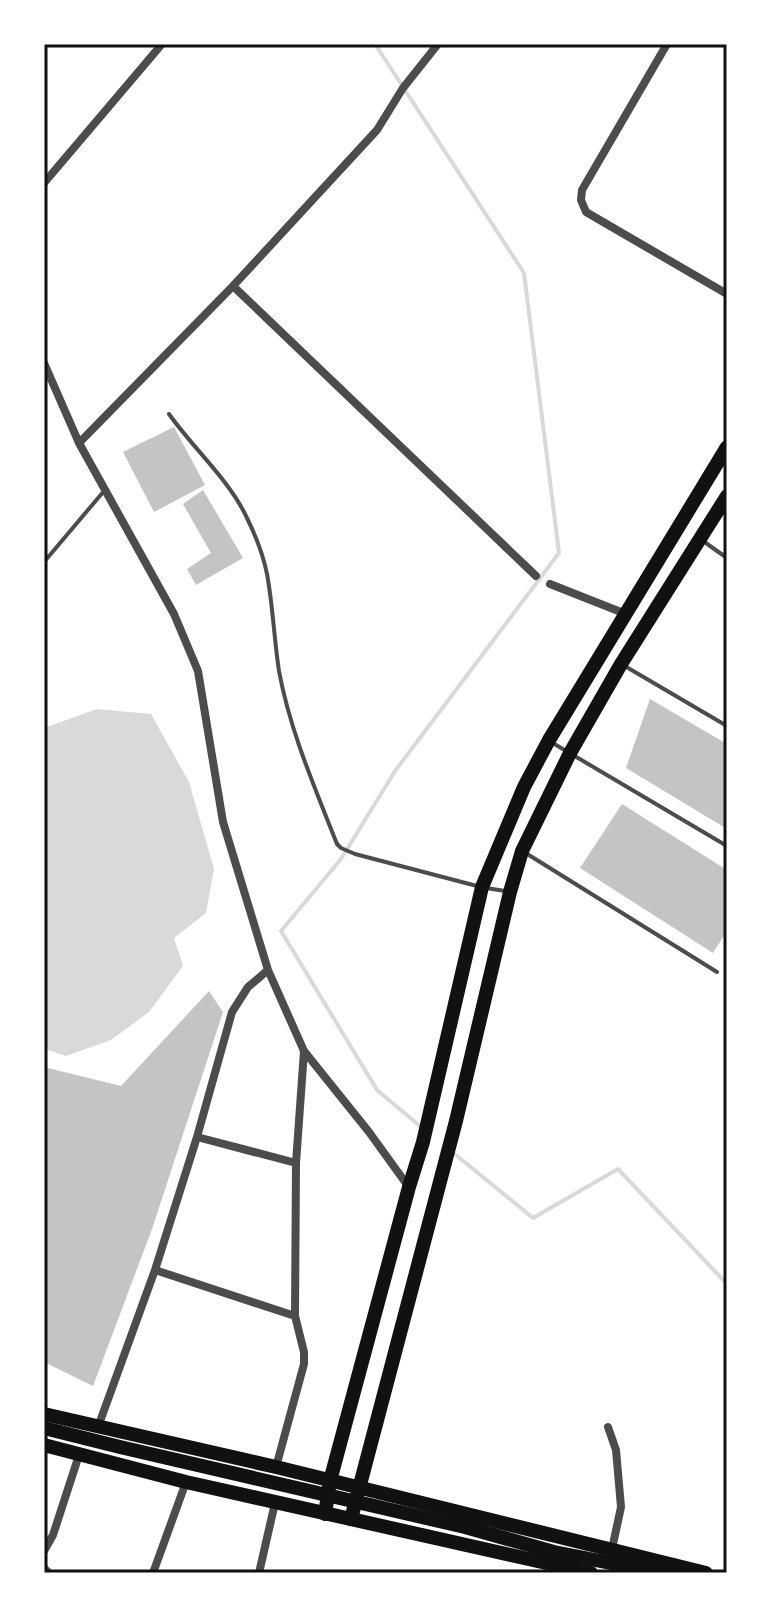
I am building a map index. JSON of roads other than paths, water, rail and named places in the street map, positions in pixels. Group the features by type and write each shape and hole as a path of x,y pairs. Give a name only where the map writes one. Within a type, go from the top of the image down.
{"main road":[{"path":"325,1514 330,1481 423,1142 482,887 524,787 549,740 727,448"},
{"path":"351,1519 446,1159 522,851 570,753 621,664 727,496"},
{"path":"44,1414 276,1467 706,1573"},
{"path":"44,1428 465,1527 554,1552 662,1573"},
{"path":"44,1445 275,1503 591,1573"}],"street":[{"path":"44,183 162,44"},
{"path":"79,443 233,286 377,130 403,88 438,44"},
{"path":"667,44 582,190 581,200 586,212 727,294"},
{"path":"233,286 536,576"},
{"path":"44,363 79,443 174,614 198,671 223,822 268,970 304,1051 409,1187"},
{"path":"550,584 626,614"},
{"path":"98,1427 155,1270 232,1012 248,987 268,970"},
{"path":"276,1467 304,1364 295,1316 296,1163 304,1051"},
{"path":"197,1137 296,1163"},
{"path":"155,1270 295,1316"},
{"path":"608,1427 616,1450 621,1507 612,1549"},
{"path":"44,1551 53,1535 79,1455"},
{"path":"153,1573 186,1482"},
{"path":"259,1573 275,1503"},
{"path":"44,1568 49,1573"}],"lane":[{"path":"169,414 229,487 254,533 266,570 279,669 288,710 337,844 350,853 510,892"},
{"path":"44,562 106,489"},
{"path":"700,539 727,558"},
{"path":"621,664 727,726"},
{"path":"549,740 727,846"},
{"path":"522,851 717,972"}],"waterway":[{"path":"375,44 524,273 559,553 395,771 341,859 281,931 377,1090 421,1127"},
{"path":"451,1151 533,1218 618,1169 727,1284"}]}
